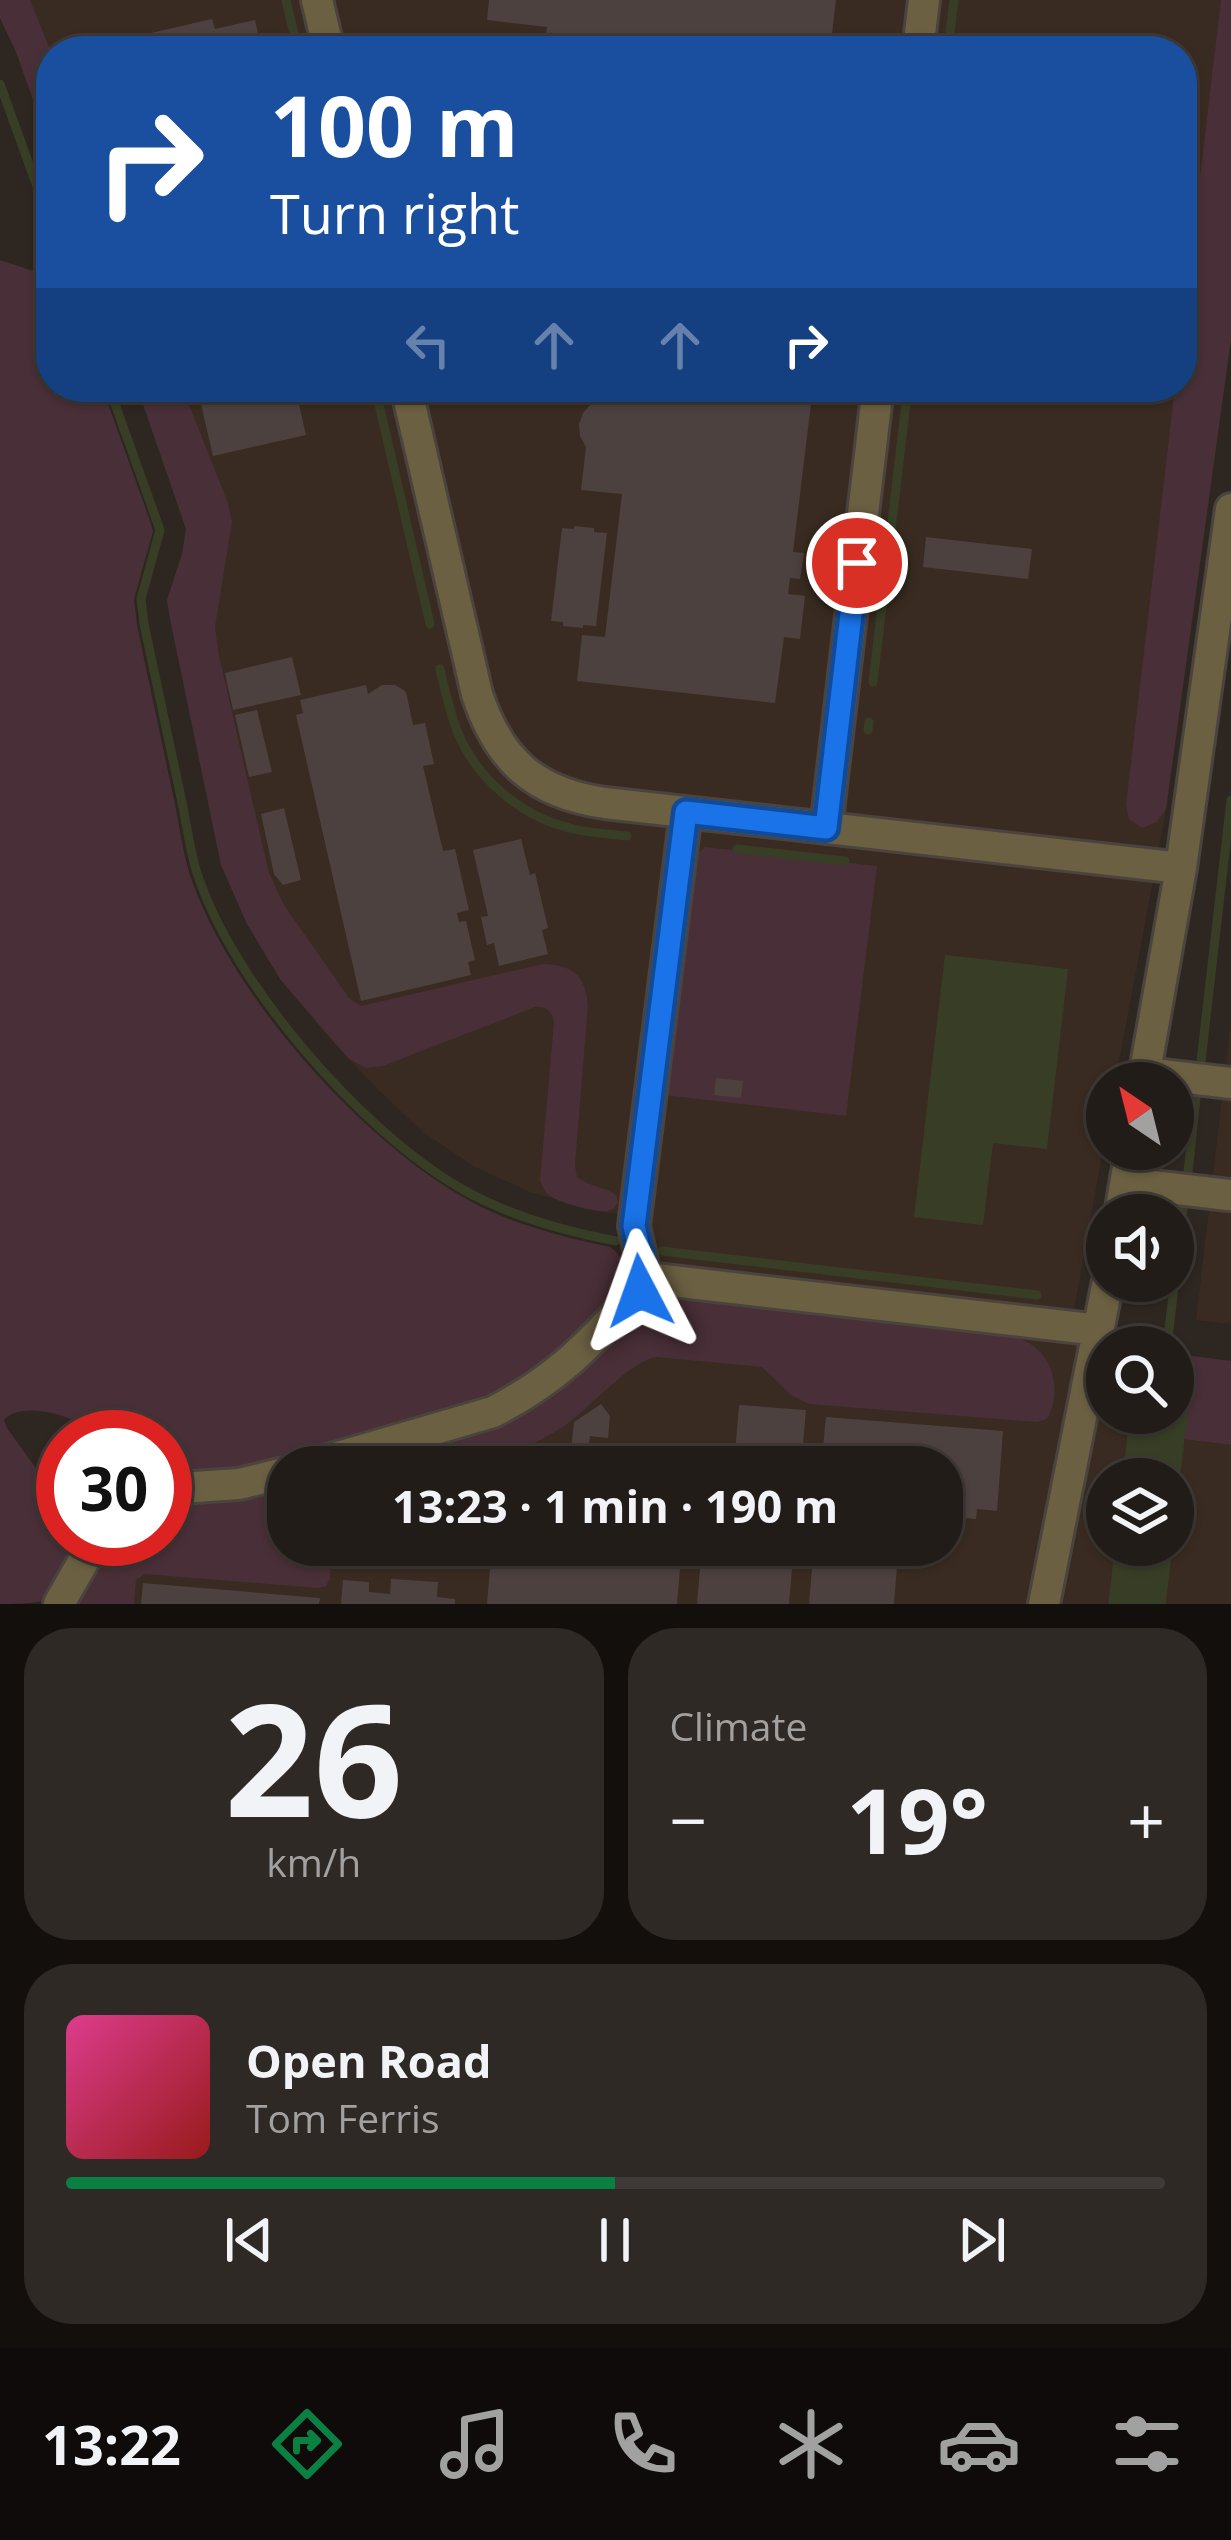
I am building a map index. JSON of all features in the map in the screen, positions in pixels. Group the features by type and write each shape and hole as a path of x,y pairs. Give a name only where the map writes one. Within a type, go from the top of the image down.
{"street":[{"path":"317,0 325,36"},
{"path":"920,36 924,0"},
{"path":"409,402 487,723 502,749 547,788 575,799 1181,868"},
{"path":"826,828 876,402"},
{"path":"1147,1062 1181,868 1231,509"},
{"path":"376,1446 493,1412 522,1397 574,1359 640,1291 646,1278 634,1226 686,812"},
{"path":"1194,1081 1231,1083"},
{"path":"1124,1194 1128,1170"},
{"path":"1126,1183 1229,1195"},
{"path":"646,1278 1086,1329"},
{"path":"1044,1604 1086,1395"},
{"path":"192,1487 267,1477"},
{"path":"59,1604 81,1566"}],"shaded area":[{"path":"0,0 1231,0 1231,339 1165,817 1119,1062 1086,1062 1086,1170 1099,1170 1095,1194 1086,1194 1086,1244 1069,1338 1086,1341 1086,1434 1177,1434 1181,1439 1231,1445 1231,1604 72,1604 126,1566 192,1566 192,1540 267,1544 267,1566 963,1566 963,1446 378,1446 625,1287 618,1252 626,1216 530,1192 475,1167 423,1132 322,1030 280,979 247,924 221,865 167,600 186,529 142,402 1197,402 1197,36 36,36 36,108 0,18"},
{"path":"0,0 30,0 45,36 36,36 36,108 16,52 0,18"},
{"path":"1221,0 1231,0 1231,339 1166,809 1157,822 1142,828 1129,819 1126,805 1173,402 1197,402 1197,202"},
{"path":"0,260 36,272 36,402 107,402 148,515 153,531 134,599 137,625 187,865 208,919 233,964 299,1054 376,1133 417,1166 456,1193 511,1220 610,1247 625,1270 625,1287 567,1351 489,1401 335,1446 267,1446 267,1466 260,1468 192,1474 192,1410 28,1410 10,1415 4,1420 7,1428 36,1468 36,1566 67,1566 54,1590 41,1601 0,1604"},
{"path":"142,402 188,402 228,503 232,522 215,627 219,656 269,873 284,905 349,998 361,1006 543,964 575,973 588,1005 575,1165 577,1177 617,1196 612,1209 590,1210 564,1202 547,1194 540,1181 554,1022 548,1010 535,1007 383,1066 366,1068 349,1059 280,979 247,924 221,865 167,600 186,529"},
{"path":"705,847 877,866 846,1116 663,1095 692,858"},
{"path":"945,955 1068,969 1047,1149 993,1143 983,1225 914,1217"},
{"path":"1231,1021 1231,1324 1196,1320"},
{"path":"662,1296 1017,1338 1039,1351 1052,1371 1052,1407 1047,1419 1037,1422 809,1404 791,1395 762,1367 657,1357 634,1367 561,1428 527,1446 416,1446 498,1422 651,1299"},
{"path":"1194,1356 1231,1361 1231,1445 1172,1434 1194,1434"},
{"path":"267,1487 267,1566 331,1566 326,1586 144,1574 136,1580 134,1604 72,1604 94,1566 192,1566 192,1497"}],"building":[{"path":"489,0 836,0 832,36 563,36 546,34 547,27 487,20"},
{"path":"212,19 215,29 255,20 259,36 138,36"},
{"path":"200,402 298,402 306,435 213,456"},
{"path":"811,402 793,552 804,553 800,579 790,578 788,594 805,596 800,639 784,637 775,703 577,681 582,635 605,637 622,494 581,490 586,447 579,424 591,404"},
{"path":"562,528 607,533 596,626 583,628 551,621"},
{"path":"926,537 1032,549 1028,579 923,567"},
{"path":"292,657 301,695 233,710 225,673"},
{"path":"366,685 368,694 382,685 402,689 413,725 425,723 434,764 423,766 443,851 455,849 469,910 457,913 459,922 466,921 475,960 468,962 471,975 361,1001 296,715 303,713 300,700"},
{"path":"257,710 272,772 249,777 235,715"},
{"path":"284,808 301,880 283,885 274,874 261,814"},
{"path":"521,839 548,928 542,930 548,954 499,966 494,943 487,945 481,917 488,916 473,850"},
{"path":"716,1078 743,1081 741,1098 714,1095"},
{"path":"601,1404 610,1416 608,1438 590,1436 589,1446 571,1446 574,1422"},
{"path":"739,1405 806,1410 803,1446 736,1446"},
{"path":"826,1417 1003,1431 997,1511 977,1509 976,1519 963,1518 963,1446 823,1446"},
{"path":"490,1566 680,1566 677,1604 487,1604"},
{"path":"700,1566 792,1566 789,1604 697,1604"},
{"path":"812,1566 897,1566 894,1604 809,1604"},
{"path":"391,1579 438,1582 437,1597 455,1599 455,1604 341,1604 343,1580 369,1582 369,1592 390,1594"},
{"path":"143,1583 320,1598 319,1604 141,1604"}],"waterway":[{"path":"286,0 294,36"},
{"path":"950,32 954,0"},
{"path":"0,84 36,184"},
{"path":"114,402 160,530 141,599 192,854 215,916 239,961 305,1051 343,1093 423,1163 462,1189 517,1215 616,1241"},
{"path":"378,402 430,624"},
{"path":"873,682 906,403"},
{"path":"440,669 466,750 503,794 552,823 627,836"},
{"path":"868,730 869,722"},
{"path":"1201,1061 1231,800"},
{"path":"737,849 845,861"},
{"path":"1188,1172 1196,1098"},
{"path":"662,1251 1037,1295"},
{"path":"1169,1326 1172,1302"},
{"path":"1154,1458 1156,1434"},
{"path":"1137,1604 1142,1566"}],"route":[{"path":"640,1291 646,1278 634,1226 686,812 826,828 857,563"}]}
